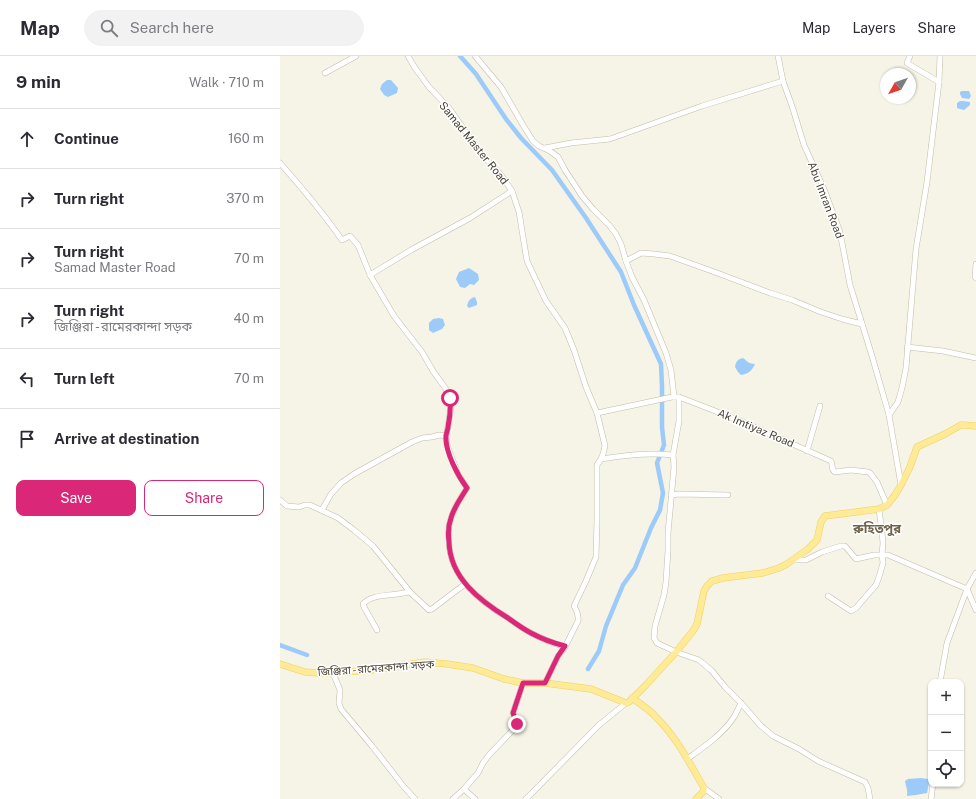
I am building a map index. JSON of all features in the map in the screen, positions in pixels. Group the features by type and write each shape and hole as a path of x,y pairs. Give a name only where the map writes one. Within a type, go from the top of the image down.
{"main road":[{"path":"626,703 629,702 676,652 693,631 697,624 704,592 712,581 723,578 763,573 779,568 794,560 817,540 821,522 825,516 879,509 887,505 901,485 910,467 917,447 964,424 976,426"},
{"name":"জিঞ্জিরা - রামেরকান্দা সড়ক","path":"280,664 305,672 333,673 372,670 425,662 447,664 472,668 504,679 523,683 545,683 591,689 626,703"},
{"path":"632,698 647,708 661,722 687,759 704,788 703,792 697,799"}],"street":[{"path":"325,73 356,56"},
{"name":"Samad Master Road","path":"408,56 429,87 449,108 480,152 501,175 512,191 519,212 527,261 546,300 564,328 574,350 586,387 597,413 605,446 601,459 597,465 596,558 574,606 578,612 578,621 558,656 545,683"},
{"path":"475,56 501,87 529,135 539,146 558,157 582,196 592,209 616,234 632,277 644,300 666,353 671,370 679,421 673,455 674,467 668,533 666,582 655,626 654,638 657,643 676,652 699,660 712,671 725,687 742,703 760,726 773,736 799,749 818,761 865,782 870,799"},
{"name":"Abu Imran Road","path":"778,56 783,81 804,145 824,189 840,232 850,285 889,415 901,485"},
{"path":"910,56 907,63 938,82"},
{"path":"889,415 898,402 906,368 916,249 927,182 940,56"},
{"path":"544,148 571,143 610,139 702,106 783,81"},
{"path":"280,163 327,218 342,240 350,236 358,245 370,275 394,316 422,352 446,389 450,398 451,407 446,436 447,445 458,474 467,488 456,505 448,530 449,548 453,563 461,579 478,598 513,622 531,633 551,642 565,646"},
{"path":"370,275 411,250 470,218 512,191"},
{"path":"626,261 641,253 670,256 821,312 862,324"},
{"path":"976,264 976,278"},
{"path":"907,346 943,351 976,358"},
{"path":"597,413 675,397"},
{"name":"Ak Imtiyaz Road","path":"675,397 736,419 831,461 832,470 835,472 851,470 870,473 877,482 887,505"},
{"path":"807,450 820,406"},
{"path":"322,510 331,494 341,483 354,474 412,442 422,438 432,438 439,435 446,436"},
{"path":"601,459 656,454 673,455"},
{"path":"671,495 728,495"},
{"path":"280,500 287,506 299,507 310,505 338,518 373,546 410,592 430,610 465,584"},
{"path":"828,596 851,611 856,608 876,585 883,563 883,538 879,509"},
{"path":"794,560 806,560 822,552 845,546 856,559 888,555 968,589 976,610"},
{"path":"941,679 947,643 968,589 976,573"},
{"path":"377,630 363,604 366,601 386,595 410,592"},
{"path":"333,673 340,690 339,703 341,709 415,799"},
{"path":"453,799 478,773 483,763 514,729 517,724 513,713 523,683"},
{"path":"528,798 599,725 626,703"},
{"path":"687,759 704,747 728,724 735,716 742,703"},
{"path":"931,799 933,787"},
{"path":"704,788 719,799"},
{"path":"464,789 475,799"}],"water":[{"path":"387,80 391,80 398,88 397,93 388,97 384,95 380,89 382,84"},
{"path":"969,91 971,96 969,99 962,98 960,92"},
{"path":"960,101 970,102 970,105 964,110 957,108 957,103"},
{"path":"469,268 478,274 479,280 474,285 470,284 465,288 460,287 456,279 459,272"},
{"path":"475,297 477,305 469,308 467,306 469,301"},
{"path":"433,319 443,319 445,325 442,329 433,333 429,330 429,323"},
{"path":"743,358 750,363 755,364 750,372 741,375 735,367 736,363"},
{"path":"908,779 928,779 927,793 907,796 905,781"}],"waterway":[{"path":"460,56 476,74 506,119 521,138 552,170 586,218 621,272 634,305 661,364 662,427 664,445 657,463 663,493 660,510 635,568 623,585 606,626 599,651 588,669"},
{"path":"280,645 307,655"}],"district":[{"name":"রুহিতপুর","path":"877,528"}],"route":[{"path":"450,398 451,407 446,436 447,445 458,474 467,488 456,505 448,530 449,548 453,563 465,584 478,598 490,607 531,633 551,642 565,646 558,656 545,683 523,683 513,713 517,724"}]}
